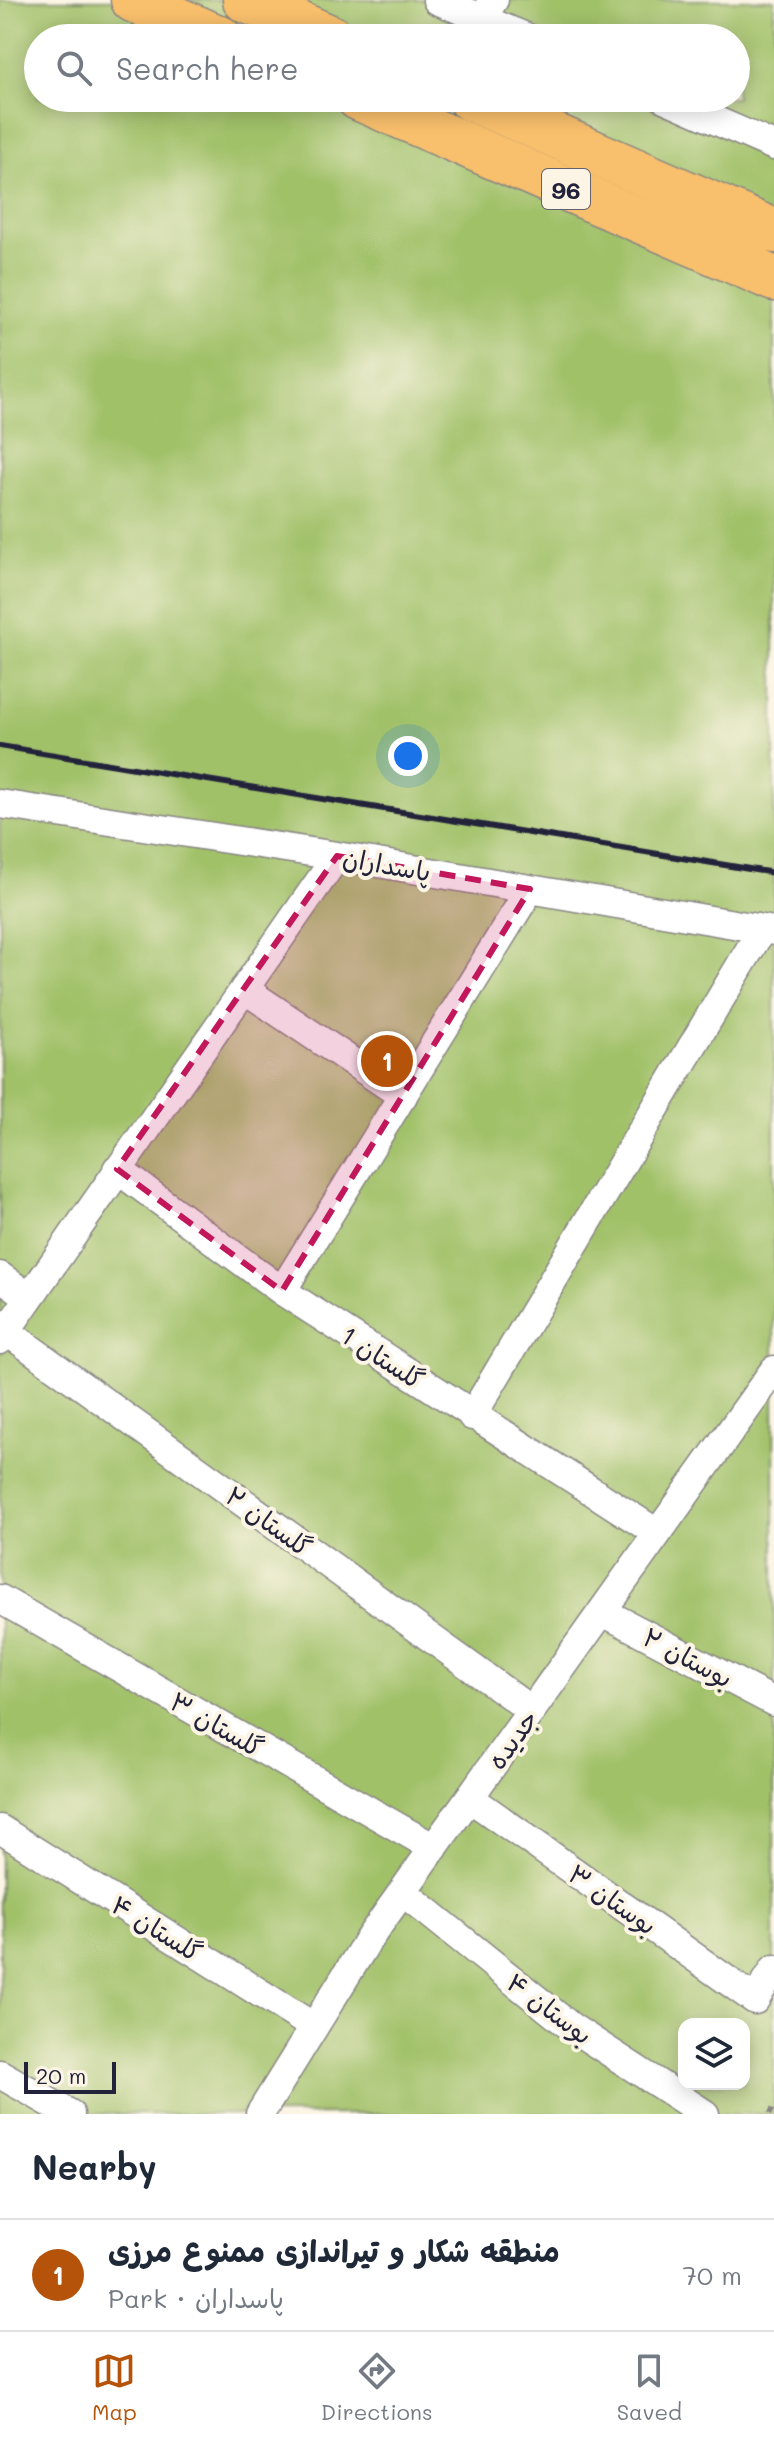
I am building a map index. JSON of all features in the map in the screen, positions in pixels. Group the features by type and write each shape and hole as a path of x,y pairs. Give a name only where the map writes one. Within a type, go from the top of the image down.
{"highway":[{"path":"133,0 188,24"},
{"path":"245,0 300,24"},
{"name":"96","path":"390,112 774,279"},
{"name":"96","path":"501,112 774,231"}],"street":[{"path":"437,0 480,18"},
{"path":"696,112 774,146"},
{"name":"پاسداران","path":"0,804 337,856 768,930"},
{"path":"3,1336 337,856"},
{"path":"282,1291 530,889"},
{"path":"472,1416 768,930"},
{"path":"244,989 403,1096"},
{"name":"گلستان 1","path":"117,1169 282,1291 657,1533"},
{"path":"0,1276 29,1297"},
{"name":"گلستان ۲","path":"3,1336 532,1711"},
{"name":"جدیده","path":"260,2114 368,1940 774,1370"},
{"name":"گلستان ۳","path":"0,1599 434,1848"},
{"name":"بوستان ۲","path":"603,1612 774,1702"},
{"name":"بوستان ۳","path":"470,1798 755,2000 774,1969"},
{"name":"گلستان ۴","path":"0,1829 314,2027"},
{"name":"بوستان ۴","path":"403,1892 571,2027 705,2114"},
{"path":"0,2074 70,2114"}],"path":[{"path":"770,2114 774,2107"}],"highlighted area":[{"path":"337,856 530,889 282,1291 117,1169"}],"green space":[{"path":"0,0 774,0 774,2114 0,2114"}],"railway":[{"path":"0,746 774,873"}],"place":[{"name":"منطقه شکار و تیراندازی ممنوع مرزی","path":"387,1061"}]}
